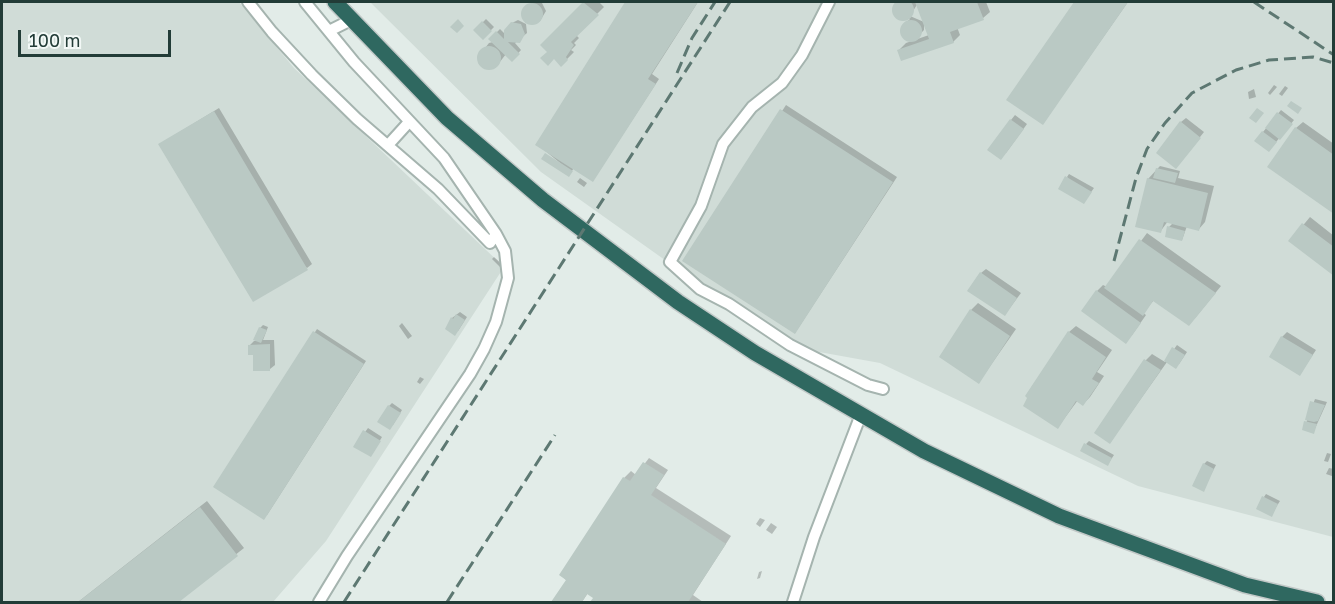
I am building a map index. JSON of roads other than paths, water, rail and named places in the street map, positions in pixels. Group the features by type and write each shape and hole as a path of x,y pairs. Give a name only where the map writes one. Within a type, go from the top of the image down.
{"highway":[{"path":"335,2 447,118 543,200 678,302 755,353 860,417 934,456 1069,520 1245,585 1317,603"}],"street":[{"path":"249,2 272,32 357,119 389,144 438,189 490,243 496,234"},
{"path":"305,2 409,122 444,158 496,234 505,251 508,278 496,322 470,374 347,556 319,603"},
{"path":"830,2 802,55 782,82 752,107 723,144 701,206 670,262 699,289 729,304 790,345 868,385 883,389"},
{"path":"329,31 351,20"},
{"path":"389,144 409,122"},
{"path":"793,603 814,537 860,417"}],"railway":[{"path":"677,73 692,38 715,2"},
{"path":"344,602 730,2"},
{"path":"1254,2 1334,55"},
{"path":"1114,261 1136,178 1147,149 1165,123 1192,93 1236,70 1269,60 1313,57 1334,63"},
{"path":"447,602 555,435"}]}
